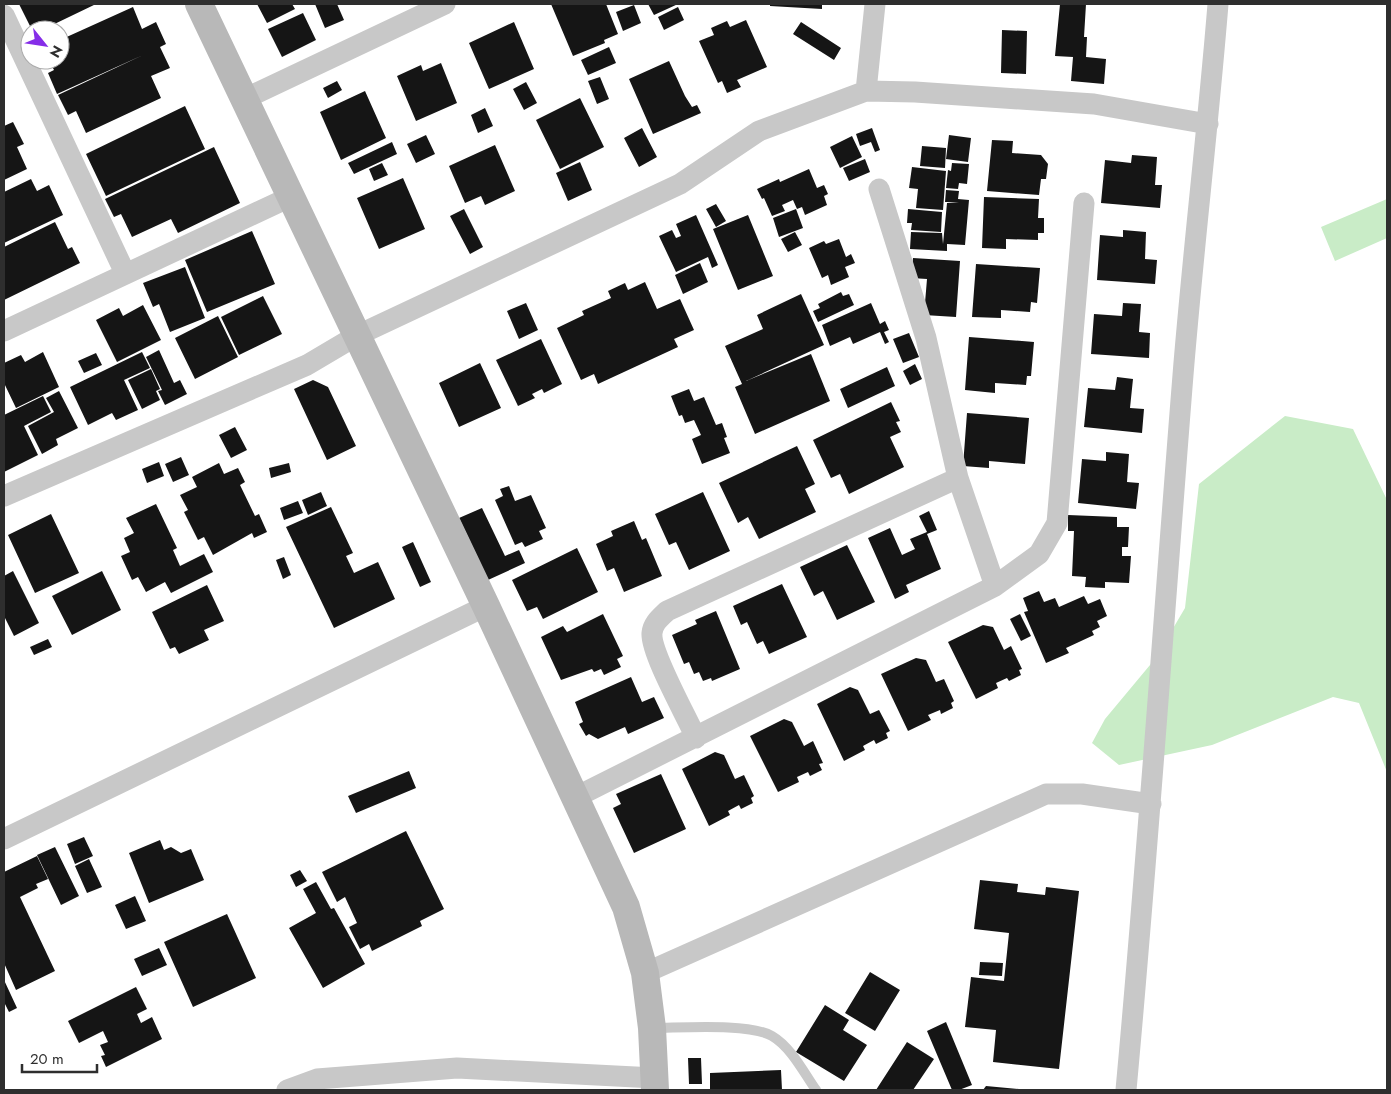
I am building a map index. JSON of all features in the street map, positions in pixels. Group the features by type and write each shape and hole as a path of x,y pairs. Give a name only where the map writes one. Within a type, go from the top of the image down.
{"street":[{"path":"199,4 486,606 612,876 633,927 643,965 652,1028 655,1084 457,1068 317,1079 288,1090"},
{"path":"244,99 446,4"},
{"path":"866,91 875,4"},
{"path":"1126,1090 1151,804 1158,681 1184,372 1218,4"},
{"path":"4,15 125,273"},
{"path":"4,496 307,365 356,336 680,184 759,131 866,91 915,92 1094,104 1208,124"},
{"path":"879,189 926,338 958,478 995,586"},
{"path":"4,331 290,197"},
{"path":"574,798 995,586 1039,554 1057,522 1084,204"},
{"path":"696,738 655,650 652,634 655,622 667,611 958,478"},
{"path":"4,839 486,606"},
{"path":"643,965 1046,794 1082,794 1151,804"}],"lane":[{"path":"652,1028 737,1027 772,1035 788,1050 816,1090"}],"shaded area":[{"path":"1387,199 1387,238 1335,261 1321,227"},
{"path":"1285,416 1353,429 1387,500 1387,772 1359,703 1333,697 1212,745 1119,765 1092,743 1105,719 1155,659 1185,608 1199,484"}],"building":[{"path":"19,4 96,4 63,20 27,20"},
{"path":"257,4 292,4 295,9 267,23"},
{"path":"315,4 337,4 344,20 325,28"},
{"path":"551,4 606,4 618,34 604,40 605,43 573,56"},
{"path":"648,4 678,4 654,15"},
{"path":"770,4 822,4 822,9 770,6"},
{"path":"1060,4 1086,4 1084,37 1087,37 1086,57 1106,59 1104,84 1071,81 1073,57 1055,56"},
{"path":"634,5 641,23 623,31 616,12"},
{"path":"133,7 142,29 156,22 166,44 160,47 170,68 151,76 161,98 86,133 76,111 68,115 58,95 143,55 57,94 48,73 54,70 70,70 70,35"},
{"path":"678,7 684,20 664,30 658,17"},
{"path":"303,13 316,40 282,57 268,29"},
{"path":"746,20 767,67 737,80 741,87 727,93 722,81 718,83 699,41 714,35 711,28 727,21 730,27"},
{"path":"514,22 534,69 489,89 469,43"},
{"path":"801,22 841,48 834,60 793,34"},
{"path":"1002,30 1027,31 1026,74 1001,73"},
{"path":"609,47 616,63 588,75 581,60"},
{"path":"669,61 685,96 692,107 697,105 701,113 653,134 629,79"},
{"path":"441,63 457,103 416,121 397,76 421,65 423,71"},
{"path":"600,77 609,99 597,104 588,81"},
{"path":"337,81 342,90 328,98 323,88"},
{"path":"526,82 537,103 524,110 513,89"},
{"path":"365,91 386,138 341,160 320,112"},
{"path":"580,98 604,147 560,169 536,120"},
{"path":"185,106 205,149 106,196 86,154"},
{"path":"485,108 493,126 478,133 471,115"},
{"path":"13,122 24,144 17,147 27,169 4,180 4,126"},
{"path":"642,128 657,157 639,167 624,138"},
{"path":"872,128 880,150 875,152 871,142 860,146 856,134"},
{"path":"426,135 435,154 416,163 407,144"},
{"path":"949,135 971,138 968,162 946,159"},
{"path":"852,136 862,157 840,168 830,147"},
{"path":"992,140 1013,141 1012,153 1041,155 1048,164 1046,179 1041,179 1039,195 987,191"},
{"path":"392,142 397,154 354,174 348,163"},
{"path":"495,145 515,191 485,205 481,196 465,203 449,166"},
{"path":"922,146 946,148 945,168 920,166"},
{"path":"214,147 240,203 178,233 171,219 132,237 121,214 114,217 105,199"},
{"path":"1132,155 1157,157 1155,185 1162,185 1160,208 1101,203 1105,160 1131,163"},
{"path":"865,159 870,172 849,181 843,168"},
{"path":"580,162 592,190 568,201 556,173"},
{"path":"382,163 388,175 374,181 369,169"},
{"path":"952,163 969,164 967,184 959,183 958,189 946,188 948,170 951,171"},
{"path":"912,167 946,171 943,210 916,208 918,189 909,188"},
{"path":"809,169 817,188 824,185 828,194 824,196 827,205 805,215 802,207 797,209 793,200 782,205 785,211 772,216 764,198 762,199 757,189 779,179 780,182"},
{"path":"403,178 425,229 379,249 357,198"},
{"path":"31,179 37,191 49,185 63,215 4,243 4,192"},
{"path":"946,190 959,191 958,199 969,200 965,245 947,244 947,251 910,249 911,232 942,233 943,244 947,203 959,202 945,202"},
{"path":"984,197 1039,199 1038,218 1044,218 1044,233 1038,233 1038,240 1006,239 1006,249 982,248"},
{"path":"716,204 726,221 716,227 706,209"},
{"path":"464,209 483,247 470,254 450,216"},
{"path":"796,209 803,228 779,237 773,218"},
{"path":"908,209 942,212 941,232 911,230 912,223 907,223"},
{"path":"696,215 718,265 712,268 708,257 676,272 659,236 672,230 676,238 681,236 676,224"},
{"path":"748,215 773,276 738,290 713,229"},
{"path":"55,222 68,249 72,247 80,263 4,300 4,247"},
{"path":"1123,230 1146,232 1145,259 1157,260 1155,284 1097,280 1100,235 1123,237"},
{"path":"252,231 275,284 207,312 185,260"},
{"path":"795,232 802,245 788,252 781,239"},
{"path":"839,239 846,257 851,254 855,263 845,267 849,277 831,285 828,275 822,278 809,248 824,241 826,244"},
{"path":"913,258 960,261 956,317 924,315 927,279 911,278"},
{"path":"700,263 708,282 683,294 675,275"},
{"path":"976,264 1040,268 1037,303 1031,302 1030,312 1001,310 1001,318 972,317"},
{"path":"185,267 205,318 170,332 159,304 153,307 143,283"},
{"path":"645,282 657,309 680,299 694,330 674,339 678,347 598,384 594,374 581,380 557,328 584,315 582,311 611,298 608,291 625,283 628,290"},
{"path":"841,292 843,296 849,294 854,305 818,322 813,311 820,308 818,304"},
{"path":"801,294 824,345 746,381 811,354 830,401 755,434 735,387 742,384 725,346 763,329 757,315"},
{"path":"263,296 282,334 239,355 221,317"},
{"path":"526,303 538,330 519,339 507,311"},
{"path":"871,303 880,324 885,321 889,330 884,332 889,342 885,344 880,332 853,344 850,337 830,346 822,325"},
{"path":"1123,303 1141,304 1139,332 1150,333 1149,358 1091,354 1094,314 1122,316"},
{"path":"143,305 161,340 117,362 96,320 119,308 123,316"},
{"path":"218,316 238,357 195,379 175,338"},
{"path":"909,333 919,357 903,363 893,339"},
{"path":"969,337 1034,342 1031,376 1027,376 1026,385 995,383 995,393 965,390"},
{"path":"541,339 562,384 544,393 542,389 532,394 535,398 518,406 496,360"},
{"path":"159,350 174,383 180,380 187,394 165,405 158,391 162,390 146,357"},
{"path":"43,352 59,387 16,408 4,383 4,363 21,355 25,362"},
{"path":"142,352 150,368 124,380 138,410 116,420 112,413 88,425 70,387"},
{"path":"96,353 102,365 84,373 78,361"},
{"path":"480,363 501,408 459,427 439,383"},
{"path":"915,364 922,379 910,385 903,371"},
{"path":"887,367 895,386 848,408 840,389"},
{"path":"151,369 160,389 156,391 160,400 142,409 128,380"},
{"path":"1117,377 1133,379 1130,408 1144,409 1142,433 1084,427 1088,388 1115,390"},
{"path":"313,380 328,387 356,446 327,460 294,389"},
{"path":"689,389 694,401 704,397 716,425 722,423 727,437 724,438 730,453 702,464 692,439 701,435 694,420 685,423 682,415 679,416 671,396"},
{"path":"59,391 78,428 56,439 58,445 42,454 28,426 54,412 46,398"},
{"path":"43,396 51,412 24,426 38,455 4,472 4,415"},
{"path":"891,402 900,421 896,422 901,432 890,437 904,467 849,494 840,474 831,478 813,440"},
{"path":"967,413 1029,418 1025,464 989,461 989,468 963,466"},
{"path":"235,427 247,450 231,458 219,435"},
{"path":"797,446 815,484 805,489 816,512 759,539 748,517 738,523 719,483"},
{"path":"1106,452 1129,454 1127,482 1139,483 1136,509 1078,503 1082,459 1106,461"},
{"path":"181,457 189,475 173,482 165,464"},
{"path":"159,462 164,476 147,483 142,469"},
{"path":"219,463 224,474 238,468 245,482 240,485 255,516 259,514 267,532 254,538 252,533 213,555 204,537 198,540 184,512 188,510 180,495 197,487 192,477"},
{"path":"289,463 291,472 271,478 269,468"},
{"path":"509,486 515,501 531,495 546,528 539,531 543,539 525,547 522,542 515,545 495,500 503,496 500,489"},
{"path":"321,492 327,506 308,515 302,500"},
{"path":"703,492 730,551 689,570 676,542 669,545 655,514"},
{"path":"298,501 303,513 284,520 280,508"},
{"path":"156,504 177,548 173,550 180,566 204,554 213,572 171,593 165,582 146,592 138,577 132,580 121,556 130,552 124,538 134,533 126,518"},
{"path":"331,507 353,553 346,556 354,573 378,562 395,599 334,628 286,527"},
{"path":"482,508 505,556 519,550 525,563 488,580 459,518"},
{"path":"929,511 937,530 927,534 941,569 906,585 909,592 895,599 868,538 890,528 902,555 915,549 910,539 927,532 919,516"},
{"path":"51,514 79,573 35,593 8,535"},
{"path":"1068,515 1117,517 1117,527 1129,527 1128,547 1122,547 1122,556 1131,556 1129,583 1105,582 1105,588 1085,587 1086,577 1072,576 1074,531 1068,531"},
{"path":"634,521 642,540 646,538 662,576 624,592 614,568 607,571 596,544 613,536 611,531"},
{"path":"413,542 431,582 420,587 402,547"},
{"path":"847,545 875,602 837,620 823,591 814,596 800,567"},
{"path":"577,548 598,592 543,619 537,607 527,611 512,580"},
{"path":"284,557 291,575 283,579 276,560"},
{"path":"13,571 39,623 14,636 4,616 4,576"},
{"path":"102,571 121,610 72,635 52,596"},
{"path":"782,584 807,637 769,654 763,641 757,644 747,622 741,625 733,606"},
{"path":"207,585 224,621 204,630 209,640 179,654 175,647 170,649 152,612"},
{"path":"1039,591 1044,602 1055,598 1059,607 1084,596 1088,604 1100,599 1107,616 1097,621 1100,627 1092,631 1094,635 1066,648 1069,653 1046,663 1024,612 1028,611 1023,598"},
{"path":"716,611 740,669 712,681 711,678 703,681 699,672 694,674 689,662 684,664 672,635 697,624 695,620"},
{"path":"603,614 623,656 617,659 621,667 604,675 601,669 594,672 592,669 561,680 541,637 563,626 567,632"},
{"path":"1020,614 1031,636 1021,641 1010,619"},
{"path":"983,625 993,627 1004,650 1011,646 1022,669 1019,670 1021,675 1009,681 1007,678 996,683 998,688 976,699 948,642"},
{"path":"48,639 52,647 34,655 30,647"},
{"path":"916,658 926,660 936,682 944,679 954,701 951,703 953,708 941,714 940,710 928,715 931,720 908,731 881,674"},
{"path":"631,677 642,702 654,697 664,718 628,734 625,727 598,739 589,734 586,736 579,724 583,722 575,702"},
{"path":"850,687 858,690 870,714 879,710 890,731 886,733 888,738 876,744 874,740 863,746 865,750 844,761 817,704"},
{"path":"784,719 792,722 804,746 813,741 823,763 819,764 822,770 810,776 808,772 797,777 799,782 778,792 750,736"},
{"path":"715,752 724,755 735,779 744,775 754,796 751,798 753,803 741,809 739,805 728,811 730,815 709,826 682,769"},
{"path":"409,771 416,788 356,813 348,796"},
{"path":"661,774 686,829 634,853 613,808 621,804 616,794"},
{"path":"406,831 444,909 420,921 422,926 372,951 369,944 360,949 349,927 357,923 345,897 337,902 322,872"},
{"path":"84,837 93,856 75,864 67,844"},
{"path":"160,840 164,850 171,847 181,853 191,849 204,880 149,903 129,853"},
{"path":"55,847 79,896 61,905 37,855"},
{"path":"37,856 48,879 36,884 38,888 20,897 55,971 16,990 4,963 4,872"},
{"path":"89,859 102,887 87,893 75,866"},
{"path":"300,870 307,881 296,887 290,875"},
{"path":"980,880 1018,884 1017,892 1045,895 1046,887 1079,891 1059,1069 993,1062 996,1030 965,1027 971,977 1004,981 1009,933 974,929"},
{"path":"316,882 331,909 334,908 365,964 323,988 289,928 316,913 303,889"},
{"path":"135,896 146,921 126,929 115,905"},
{"path":"227,914 256,978 193,1007 164,942"},
{"path":"159,948 167,965 142,976 134,959"},
{"path":"980,962 1003,963 1002,976 979,975"},
{"path":"870,972 900,990 875,1031 845,1013"},
{"path":"4,980 17,1008 9,1012 4,1002"},
{"path":"136,987 147,1009 137,1014 141,1023 152,1017 162,1039 106,1067 101,1056 105,1055 100,1045 108,1042 103,1031 79,1043 68,1021"},
{"path":"825,1005 849,1020 843,1030 867,1045 844,1081 796,1052"},
{"path":"946,1022 972,1085 959,1090 952,1090 927,1031"},
{"path":"907,1042 934,1059 913,1090 876,1090"},
{"path":"688,1058 701,1058 702,1084 689,1084"},
{"path":"781,1070 782,1090 710,1090 710,1073"},
{"path":"986,1086 1019,1089 1019,1090 983,1090"}]}
